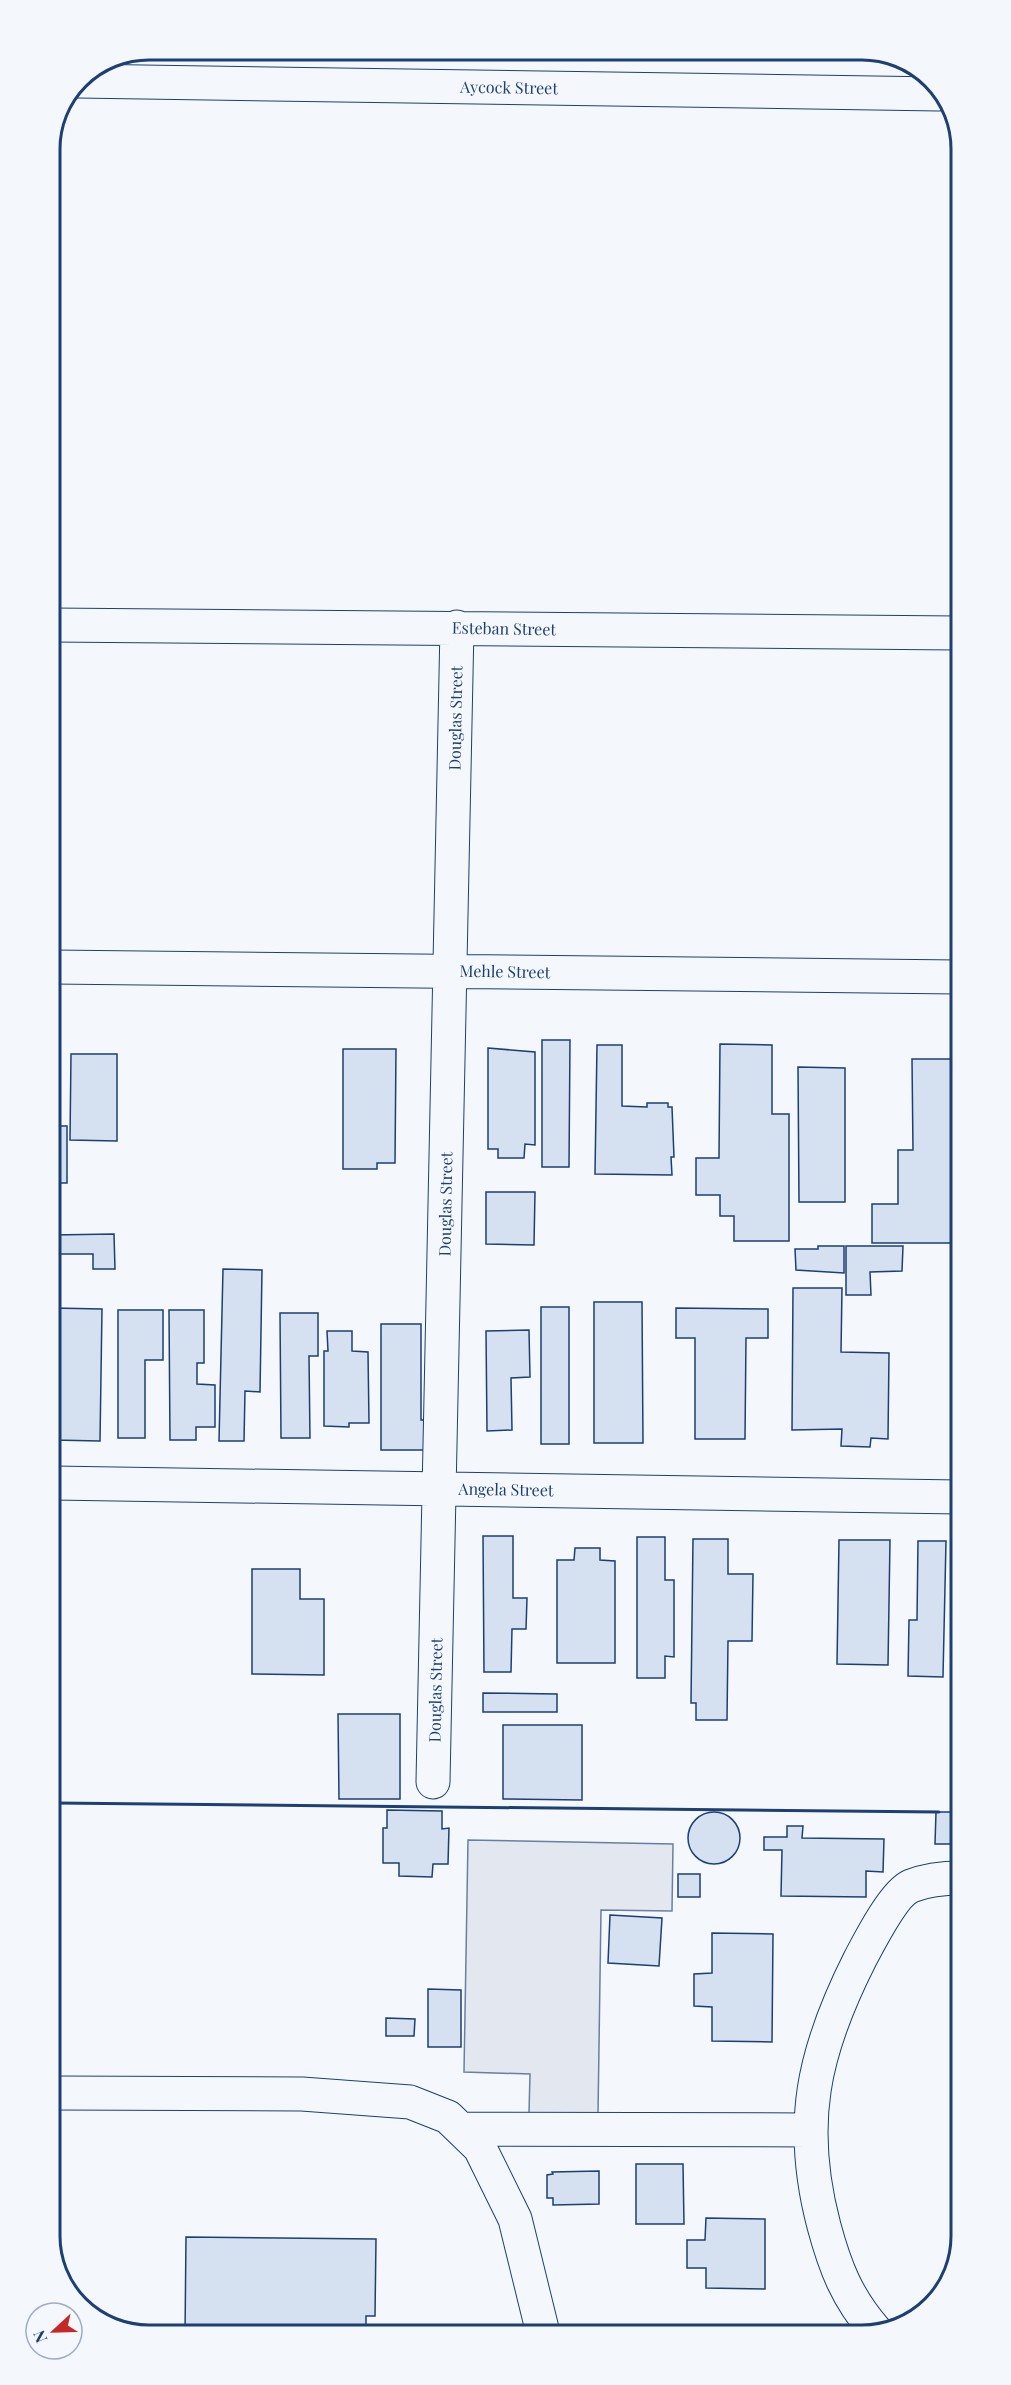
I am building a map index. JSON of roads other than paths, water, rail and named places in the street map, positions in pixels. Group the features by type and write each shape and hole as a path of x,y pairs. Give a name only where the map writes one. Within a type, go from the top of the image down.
{"street":[{"name":"Aycock Street","path":"92,81 932,94"},
{"name":"Esteban Street","path":"60,625 951,633"},
{"name":"Douglas Street","path":"433,1782 457,627"},
{"name":"Mehle Street","path":"60,967 951,977"},
{"name":"Angela Street","path":"60,1484 439,1487 951,1497"},
{"path":"870,2324 855,2308 832,2256 813,2186 809,2116 824,2044 842,1994 874,1933 889,1909 909,1886 951,1879"},
{"path":"60,2093 302,2094 410,2102 448,2117 480,2148 515,2219 541,2325"},
{"path":"461,2130 810,2130"}]}
